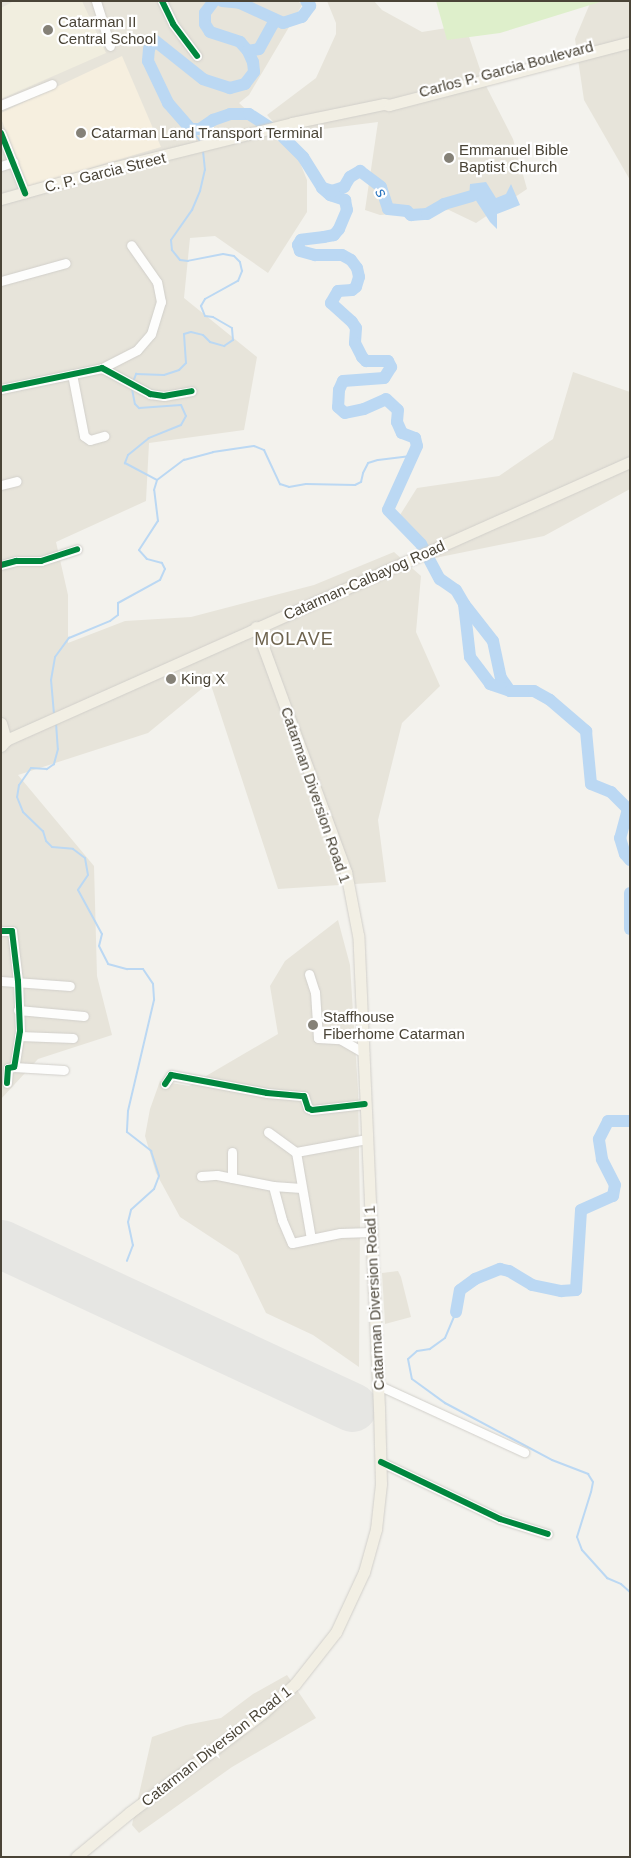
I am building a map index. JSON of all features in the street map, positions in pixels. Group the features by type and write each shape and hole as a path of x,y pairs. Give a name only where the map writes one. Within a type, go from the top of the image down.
{"main road":[{"name":"Carlos P. Garcia Boulevard","path":"210,145 292,123 384,104 611,44 630,36"},
{"name":"Carlos P. Garcia Boulevard","path":"611,44 630,42"},
{"name":"C. P. Garcia Street","path":"1,199 112,168 210,145"},
{"name":"Catarman-Calbayog Road","path":"3,743 43,723 256,627 630,462"},
{"name":"Catarman Diversion Road 1","path":"76,1857 129,1813 264,1712 295,1684 336,1632 364,1572 376,1529 381,1484 378,1384 358,935 346,872 256,627"},
{"path":"1,724 3,743"}],"street":[{"path":"96,1 110,46"},
{"path":"162,1 173,24 197,56"},
{"path":"1,105 52,84"},
{"path":"1,133 25,193"},
{"path":"1,166 13,162"},
{"path":"1,389 102,368 137,350 151,334 161,302 157,282 131,244"},
{"path":"1,281 66,263"},
{"path":"102,368 122,376 150,394 164,396 192,391"},
{"path":"72,374 84,436 90,440 104,436"},
{"path":"1,485 18,481"},
{"path":"1,565 16,561 41,561 78,549"},
{"path":"1,931 12,931 18,981 19,1036 14,1066"},
{"path":"309,974 315,992 318,1038 340,1039 364,1053"},
{"path":"1,981 70,986"},
{"path":"18,1010 84,1016"},
{"path":"19,1036 73,1038"},
{"path":"7,1083 8,1068 14,1066 64,1070"},
{"path":"164,1084 171,1075 267,1093 304,1096 308,1108 312,1110 366,1104"},
{"path":"268,1132 296,1152 367,1139"},
{"path":"232,1152 232,1178"},
{"path":"296,1152 311,1239"},
{"path":"201,1176 217,1175 273,1186 301,1188"},
{"path":"273,1186 282,1220 292,1243 340,1232 372,1232"},
{"path":"378,1384 524,1452"},
{"path":"380,1462 500,1519 548,1534"}],"shaded area":[{"path":"1,1 298,1 302,5 249,95 239,103 265,127 293,145 307,180 307,212 268,273 215,236 190,238 184,298 257,357 244,430 149,443 146,501 56,542 68,595 68,643 125,621 191,617 314,585 394,552 421,576 416,632 440,686 402,723 378,820 386,882 278,889 210,682 148,733 18,775 94,866 97,976 112,1035 38,1059 1,1099"},
{"name":"Catarman II Central School","path":"14,1 82,1 106,53 1,99 1,8"},
{"path":"327,1 374,1 382,10 422,32 465,25 485,84 513,139 527,189 476,223 449,210 380,215 365,210 378,122 284,134 267,115 316,78 336,34 336,23"},
{"path":"591,1 630,1 630,180 584,100 575,39"},
{"name":"Catarman Land Transport Terminal","path":"122,56 161,147 27,187 1,118 1,113"},
{"path":"573,372 630,392 630,489 544,536 435,558 400,515 417,488 499,476 553,439"},
{"path":"338,920 350,965 358,1090 360,1215 359,1367 313,1335 266,1313 238,1255 180,1217 156,1173 145,1136 150,1109 160,1081 189,1086 278,1034 270,986 285,961"},
{"path":"398,1271 411,1317 385,1324 382,1273"},
{"path":"287,1675 316,1718 232,1767 139,1833 132,1825 152,1737 186,1725 221,1718 253,1694"}],"green space":[{"path":"436,1 600,2 500,33 447,40"}],"water":[{"path":"486,182 496,198 506,194 511,184 520,205 497,214 497,229 490,222 475,199 469,198 470,184"}],"waterway":[{"path":"214,1 205,13 205,24 210,32 240,42 248,51 253,62 254,72 245,84 230,88 203,79 154,40 149,49 148,61 168,103 191,129 200,129 213,120 230,114 249,114 280,134 303,157 322,188 330,195 345,200 347,210 339,229 334,235 301,240 298,245 300,251 315,255 342,255 351,260 357,268 359,277 356,287 352,290 338,291 331,303 356,328 355,343 362,357 366,361 388,361 391,367 384,378 343,381 339,390 338,407 345,413 364,409 386,399 398,410 397,422 402,433 415,438 417,446 388,510 421,544 440,579 456,590 464,604 493,641 501,678 510,691"},
{"path":"222,1 240,3 283,23 302,17 310,6 306,1"},
{"path":"248,51 259,49 273,24 273,20"},
{"path":"191,129 200,141"},
{"path":"133,382 136,374 164,375 179,370 186,363 184,334 191,332 203,335 210,342 224,346 233,340 232,328 213,317 205,316 201,306 205,299 238,281 242,271 240,262 234,256 223,254 188,261 180,260 172,250 171,240 192,210 200,191 205,170 203,150"},
{"name":"s","path":"323,188 332,191 344,187 350,177 360,171 381,187 388,209 407,211 411,215 427,214 444,204 472,196"},
{"path":"132,389 135,404 139,408 181,405 186,416 181,425 149,438 128,455 125,463 157,480"},
{"path":"54,714 51,680 55,657 69,638 110,621 118,615 118,603 160,580 165,569 162,563 147,559 139,550 158,521 154,490 157,480 184,460 213,452 254,446 264,450 280,484 289,487 306,484 355,485 361,482 368,463 411,456"},
{"path":"464,604 470,657 490,684 510,691 534,691 550,700 586,731 591,784 611,792 628,809 620,838 625,854 630,860"},
{"path":"56,723 58,749 54,764 47,769 31,768 19,785 17,797 23,812 43,831 46,841 52,847 73,849 85,858 88,875 78,890 102,934 99,946 108,964 127,969 143,969 153,984 154,1000 128,1111 127,1132 151,1151 159,1176 154,1189 131,1210 128,1222 133,1245 127,1261"},
{"path":"630,893 630,929"},
{"path":"456,1312 460,1290 475,1279 500,1269 509,1271 532,1285 561,1291 576,1290 581,1210 613,1196 615,1185 602,1159 599,1139 608,1121 630,1121"},
{"path":"456,1312 445,1338 430,1349 417,1351 408,1359 412,1379 445,1403 552,1460 588,1474 593,1482 577,1537 582,1550 607,1578 621,1584 630,1592"}],"runway":[{"path":"1,1244 352,1407"}],"cycle path":[{"path":"162,1 173,24 197,56"},
{"path":"1,133 25,193"},
{"path":"1,389 102,368 150,394 164,396 192,391"},
{"path":"1,565 16,561 41,561 77,549"},
{"path":"1,931 12,931 18,981 20,1031 14,1067 8,1068 7,1083"},
{"path":"165,1084 171,1075 267,1093 304,1096 308,1108 312,1110 365,1104"},
{"path":"381,1462 500,1519 548,1534"}],"place":[{"name":"Catarman II Central School","path":"48,30"},
{"name":"Catarman Land Transport Terminal","path":"81,133"},
{"name":"Emmanuel Bible Baptist Church","path":"449,158"},
{"name":"King X","path":"171,679"},
{"name":"Staffhouse Fiberhome Catarman","path":"313,1025"}],"district":[{"name":"MOLAVE","path":"294,639"}]}
